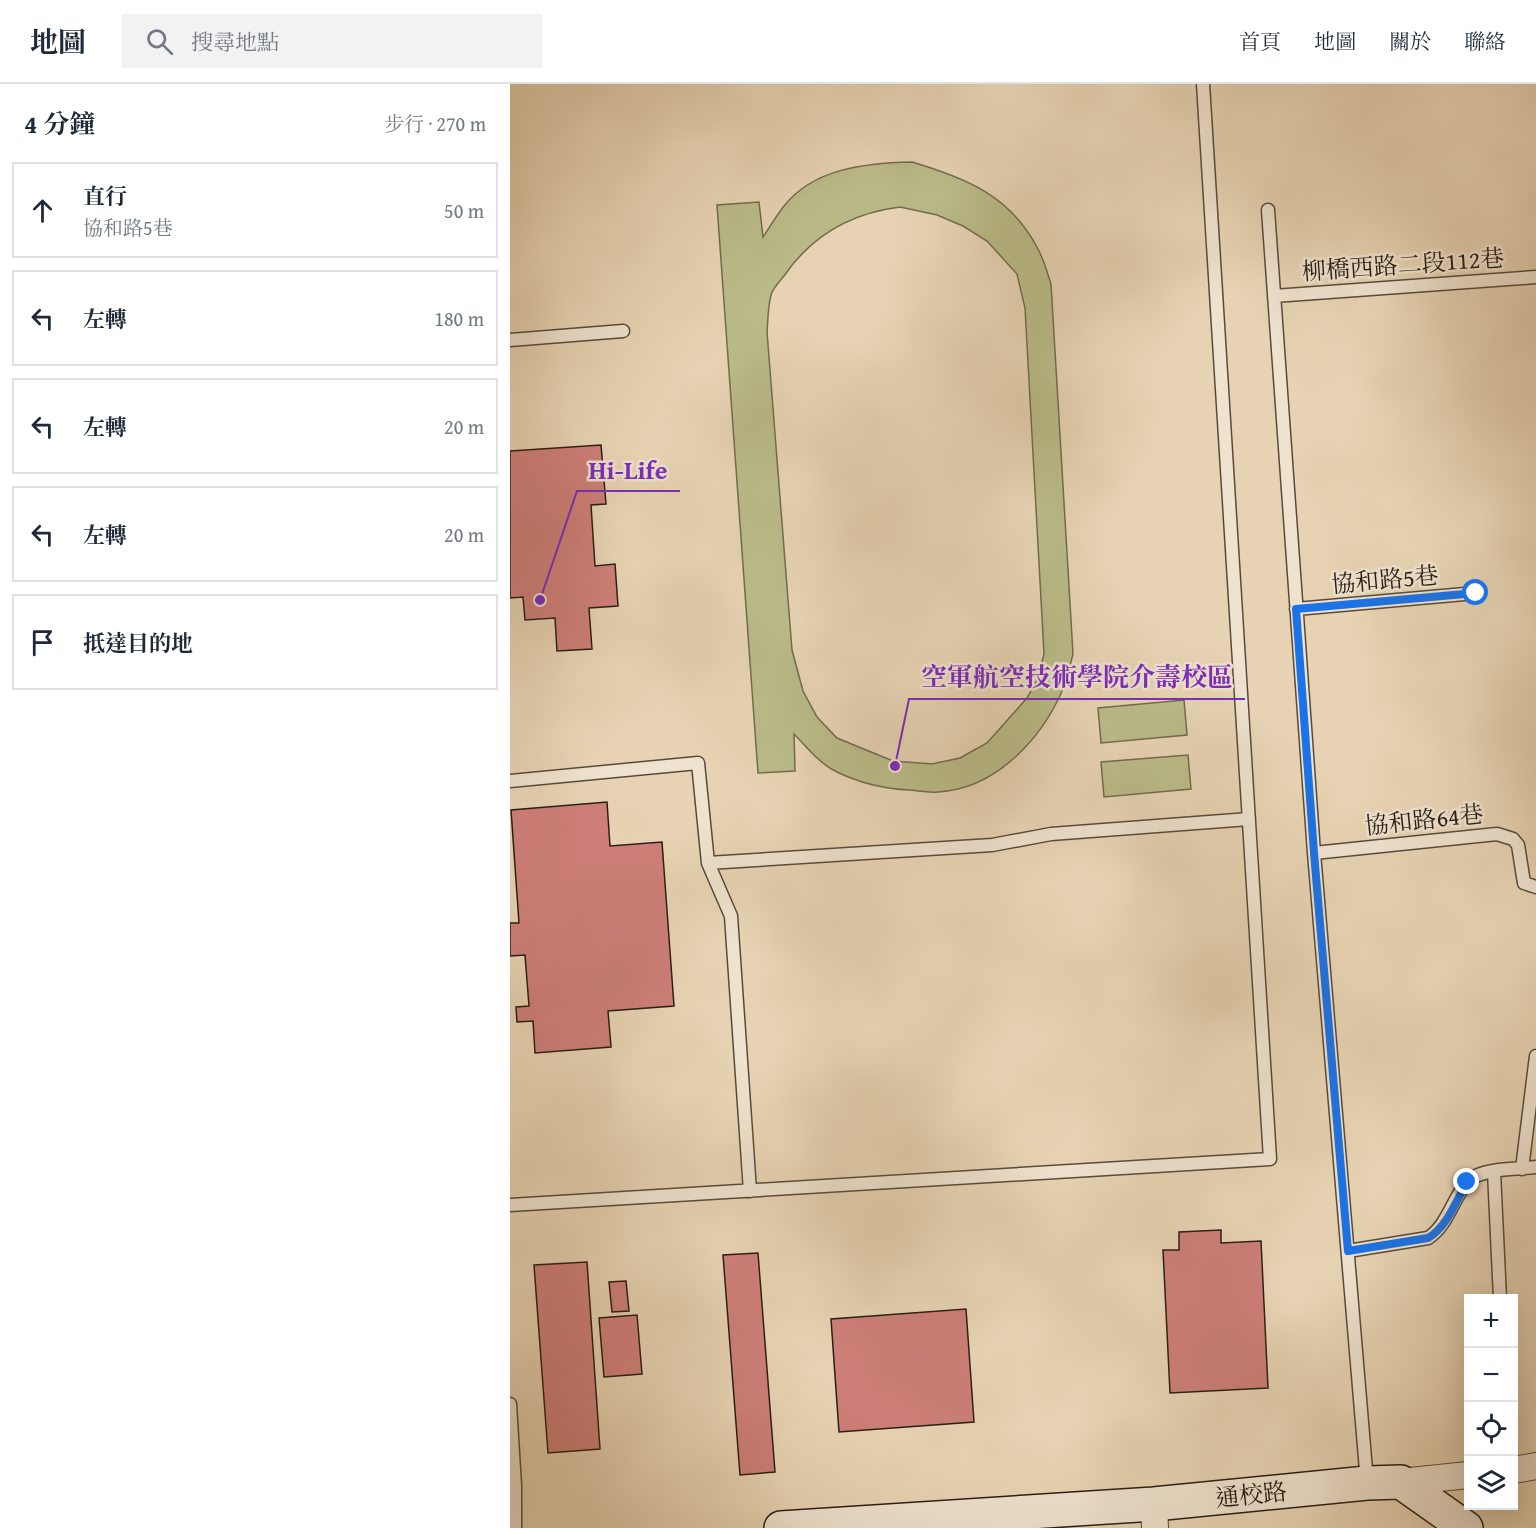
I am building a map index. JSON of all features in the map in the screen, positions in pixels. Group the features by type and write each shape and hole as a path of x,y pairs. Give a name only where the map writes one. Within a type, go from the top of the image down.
{"street":[{"path":"1518,1469 1536,1466"},
{"name":"通校路","path":"781,1528 1155,1516 1367,1483 1464,1475"},
{"path":"1401,1482 1466,1528"}],"lane":[{"path":"510,1205 1270,1159 1203,84"},
{"path":"1268,210 1314,853 1367,1483"},
{"name":"柳橋西路二段112巷","path":"1274,296 1536,277"},
{"path":"510,340 623,331"},
{"name":"協和路5巷","path":"1296,609 1476,593"},
{"path":"510,781 698,763 708,863 731,916 750,1191"},
{"path":"708,863 992,845 1051,834 1249,819"},
{"name":"協和路64巷","path":"1314,853 1497,834 1513,839 1518,845 1524,883 1536,887"},
{"path":"1522,1169 1536,1056"},
{"path":"1348,1251 1428,1238 1436,1234 1443,1224 1467,1182 1477,1176 1494,1172 1536,1167"},
{"path":"1494,1172 1500,1294"},
{"path":"510,1404 515,1528"}],"green space":[{"path":"912,162 951,175 1001,202 1027,231 1040,253 1051,284 1073,654 1065,685 1054,708 1029,743 1014,758 997,772 978,782 959,789 935,792 881,786 844,775 824,764 794,734 795,771 758,773 717,205 759,202 763,237 784,206 810,183 859,166","holes":["900,207 937,215 963,226 987,241 1017,274 1025,308 1044,654 1038,678 1027,698 987,743 960,758 932,764 893,761 837,738 817,717 803,691 792,650 767,332 769,304 773,290 807,249 834,228 866,215"]},
{"path":"1184,700 1187,735 1101,743 1098,708"},
{"path":"1188,755 1191,789 1104,797 1101,762"}],"building":[{"path":"601,445 606,504 591,505 595,566 615,564 618,606 589,608 592,649 557,651 555,618 525,620 523,597 510,598 510,451"},
{"path":"607,802 610,846 662,842 674,1006 608,1011 611,1047 535,1053 533,1021 517,1022 516,1007 529,1006 525,955 510,956 510,923 519,923 511,810"},
{"path":"1221,1230 1221,1243 1261,1241 1268,1388 1170,1393 1163,1250 1179,1250 1179,1232"},
{"path":"758,1253 775,1472 740,1475 723,1255"},
{"path":"587,1262 600,1449 548,1453 534,1265"},
{"path":"626,1281 629,1311 612,1312 609,1282"},
{"path":"966,1309 974,1422 839,1432 831,1319"},
{"path":"637,1315 642,1374 604,1377 599,1318"}],"place":[{"name":"Hi-Life","path":"540,600"},
{"name":"空軍航空技術學院介壽校區","path":"895,766"}],"route":[{"path":"1467,1182 1436,1234 1428,1238 1348,1251 1296,609 1476,593"}]}
